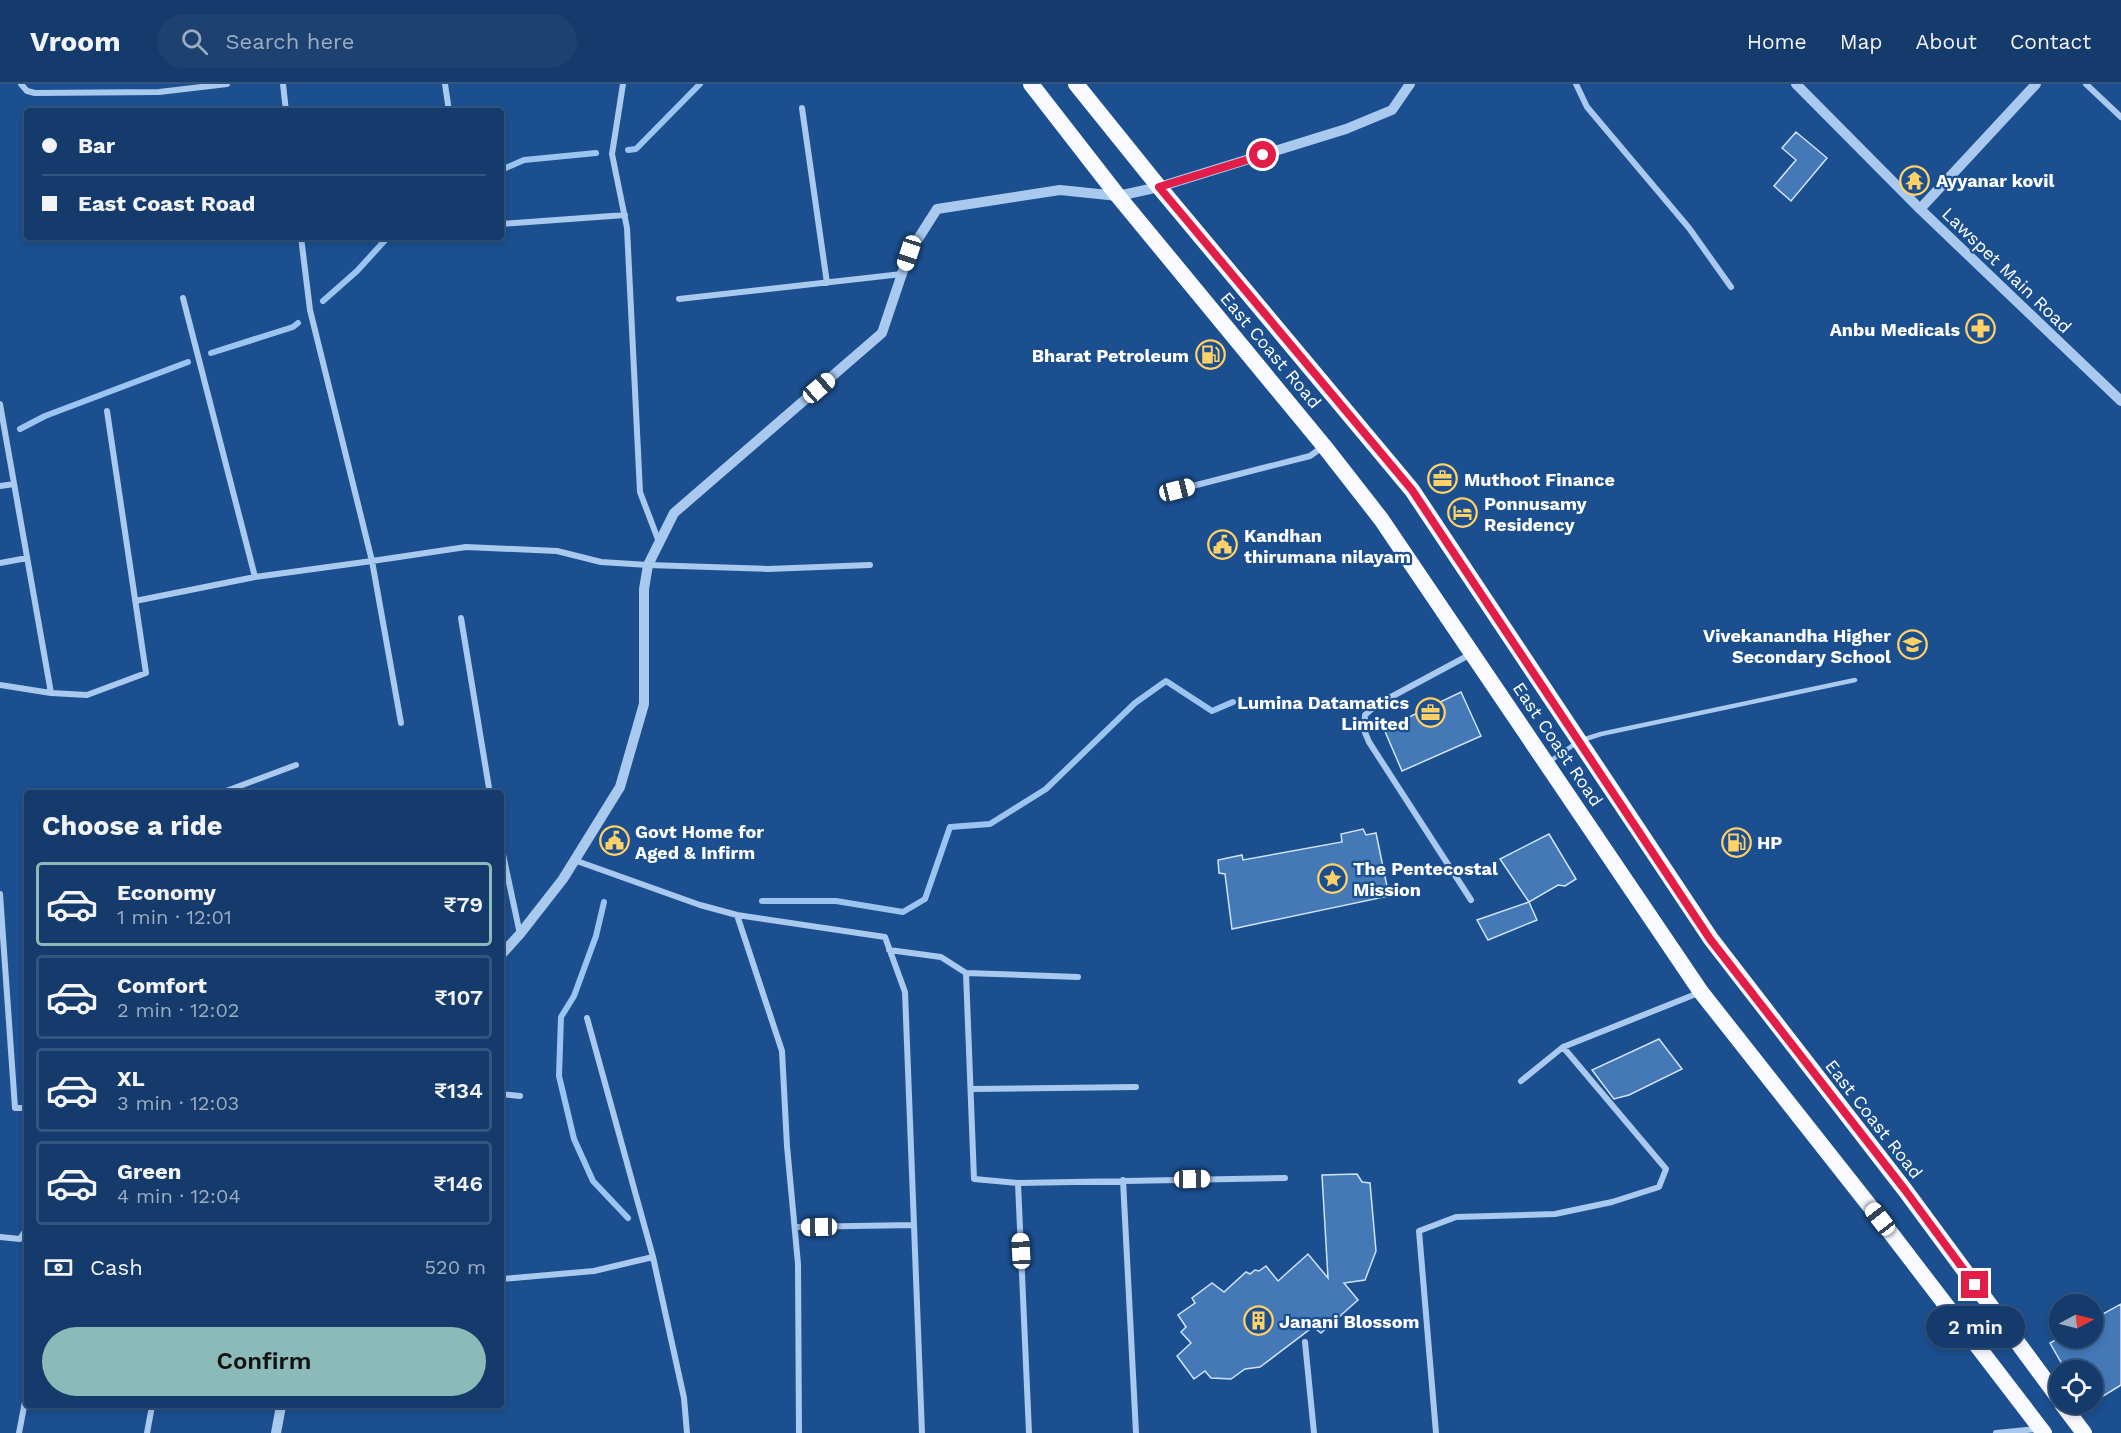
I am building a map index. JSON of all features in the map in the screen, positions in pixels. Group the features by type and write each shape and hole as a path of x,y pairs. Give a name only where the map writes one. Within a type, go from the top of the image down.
{"highway":[{"name":"East Coast Road","path":"1031,84 1118,196 1324,446 1381,519 1701,992 1880,1219 2042,1431"},
{"name":"East Coast Road","path":"1080,85 1159,187 1412,490 1710,939 1905,1190 2049,1385"},
{"path":"2070,1414 2084,1433"}],"street":[{"path":"21,84 27,91 35,93 159,92 227,84"},
{"path":"159,84 159,92"},
{"path":"283,84 286,108"},
{"path":"445,84 449,108"},
{"path":"623,84 612,154 627,228 640,492 659,542"},
{"path":"504,952 563,879 620,787 644,704 644,589 648,565 674,513 882,333 909,253 937,209 1060,190 1118,196 1159,187 1346,129 1392,110 1410,84"},
{"path":"1576,84 1587,107 1689,228 1731,287"},
{"name":"Lawspet Main Road","path":"1797,84 1920,209 2121,401"},
{"path":"1920,209 2036,84"},
{"path":"2086,84 2121,117"},
{"path":"802,108 827,283"},
{"path":"504,224 625,215"},
{"path":"301,240 310,310 372,561 401,723"},
{"path":"679,299 902,274"},
{"path":"183,298 255,577"},
{"path":"0,404 51,693"},
{"path":"0,685 51,693 87,695 146,673 107,411"},
{"path":"1177,490 1310,456 1324,446"},
{"path":"0,486 14,484"},
{"path":"135,601 255,577 466,547 557,551 601,562 648,565 768,569 870,565"},
{"path":"0,562 27,558"},
{"path":"461,618 489,790"},
{"path":"1472,900 1369,742 1364,730 1365,715 1377,705 1473,653"},
{"path":"229,790 296,765"},
{"path":"504,859 520,934"},
{"path":"574,860 700,905 736,915 885,938 906,992 922,1433"},
{"path":"0,894 15,1108 24,1108"},
{"path":"736,915 782,1051 787,1146 798,1264 799,1433"},
{"path":"889,950 941,957 966,974 1078,977"},
{"path":"966,974 974,1179 1018,1183 1285,1178"},
{"path":"1521,1081 1563,1047 1701,992"},
{"path":"587,1018 653,1257 684,1398 687,1433"},
{"path":"1436,1433 1419,1231 1456,1216 1555,1214 1612,1202 1659,1187 1666,1169 1563,1047"},
{"path":"971,1089 1136,1087"},
{"path":"504,1094 520,1096"},
{"path":"1123,1180 1136,1433"},
{"path":"1018,1183 1029,1433"},
{"path":"795,1227 914,1225"},
{"path":"0,1237 20,1239 24,1233"},
{"path":"504,1279 594,1271 653,1257"},
{"path":"1305,1342 1314,1433"},
{"path":"19,1433 24,1407"},
{"path":"147,1433 152,1408"},
{"path":"276,1433 280,1408"},
{"path":"1996,1433 2042,1431"}],"lane":[{"path":"1547,763 1579,741 1601,734 1855,680"}],"building":[{"path":"1796,132 1827,158 1791,201 1774,186 1796,160 1782,148"},
{"path":"1461,692 1481,736 1402,771 1384,729"},
{"path":"1363,829 1366,835 1376,833 1389,896 1232,929 1225,874 1219,873 1218,860 1242,855 1243,860 1342,842 1341,834"},
{"path":"1549,834 1576,879 1565,886 1558,885 1529,902 1500,859"},
{"path":"1529,902 1537,920 1488,940 1477,920"},
{"path":"1659,1039 1682,1069 1629,1095 1614,1099 1592,1070"},
{"name":"Janani Blossom","path":"1357,1174 1362,1182 1370,1183 1376,1251 1365,1280 1344,1283 1358,1300 1321,1333 1313,1327 1260,1367 1245,1369 1231,1379 1211,1378 1205,1371 1194,1379 1177,1356 1191,1343 1181,1332 1186,1327 1178,1315 1195,1303 1192,1298 1212,1283 1224,1292 1246,1272 1250,1274 1266,1266 1278,1281 1308,1254 1328,1278 1322,1175"},
{"path":"2121,1304 2121,1385 2103,1396 2103,1360 2060,1360 2053,1348 2103,1348 2103,1314"}],"waterway":[{"path":"628,150 636,149 700,84"},
{"path":"504,169 524,160 596,153"},
{"path":"323,301 357,271 385,240"},
{"path":"211,353 293,327 298,323"},
{"path":"20,429 45,416 188,362"},
{"path":"762,901 836,901 903,912 925,899 950,827 990,824 1046,789 1135,703 1166,681 1212,711 1233,702"},
{"path":"604,902 596,936 574,996 561,1017 559,1076 574,1139 593,1181 628,1218"}],"place":[{"name":"Ayyanar kovil","path":"1915,180"},
{"name":"Anbu Medicals","path":"1981,329"},
{"name":"Bharat Petroleum","path":"1210,355"},
{"name":"Muthoot Finance","path":"1443,479"},
{"name":"Ponnusamy Residency","path":"1463,513"},
{"name":"Kandhan thirumana nilayam","path":"1223,545"},
{"name":"Vivekanandha Higher Secondary School","path":"1912,645"},
{"name":"Lumina Datamatics Limited","path":"1430,712"},
{"name":"Govt Home for Aged & Infirm","path":"614,841"},
{"name":"HP","path":"1736,842"},
{"name":"The Pentecostal Mission","path":"1332,878"},
{"name":"Janani Blossom","path":"1258,1321"}],"route":[{"path":"1263,155 1159,187 1412,490 1710,939 1905,1190 1975,1285"}]}
